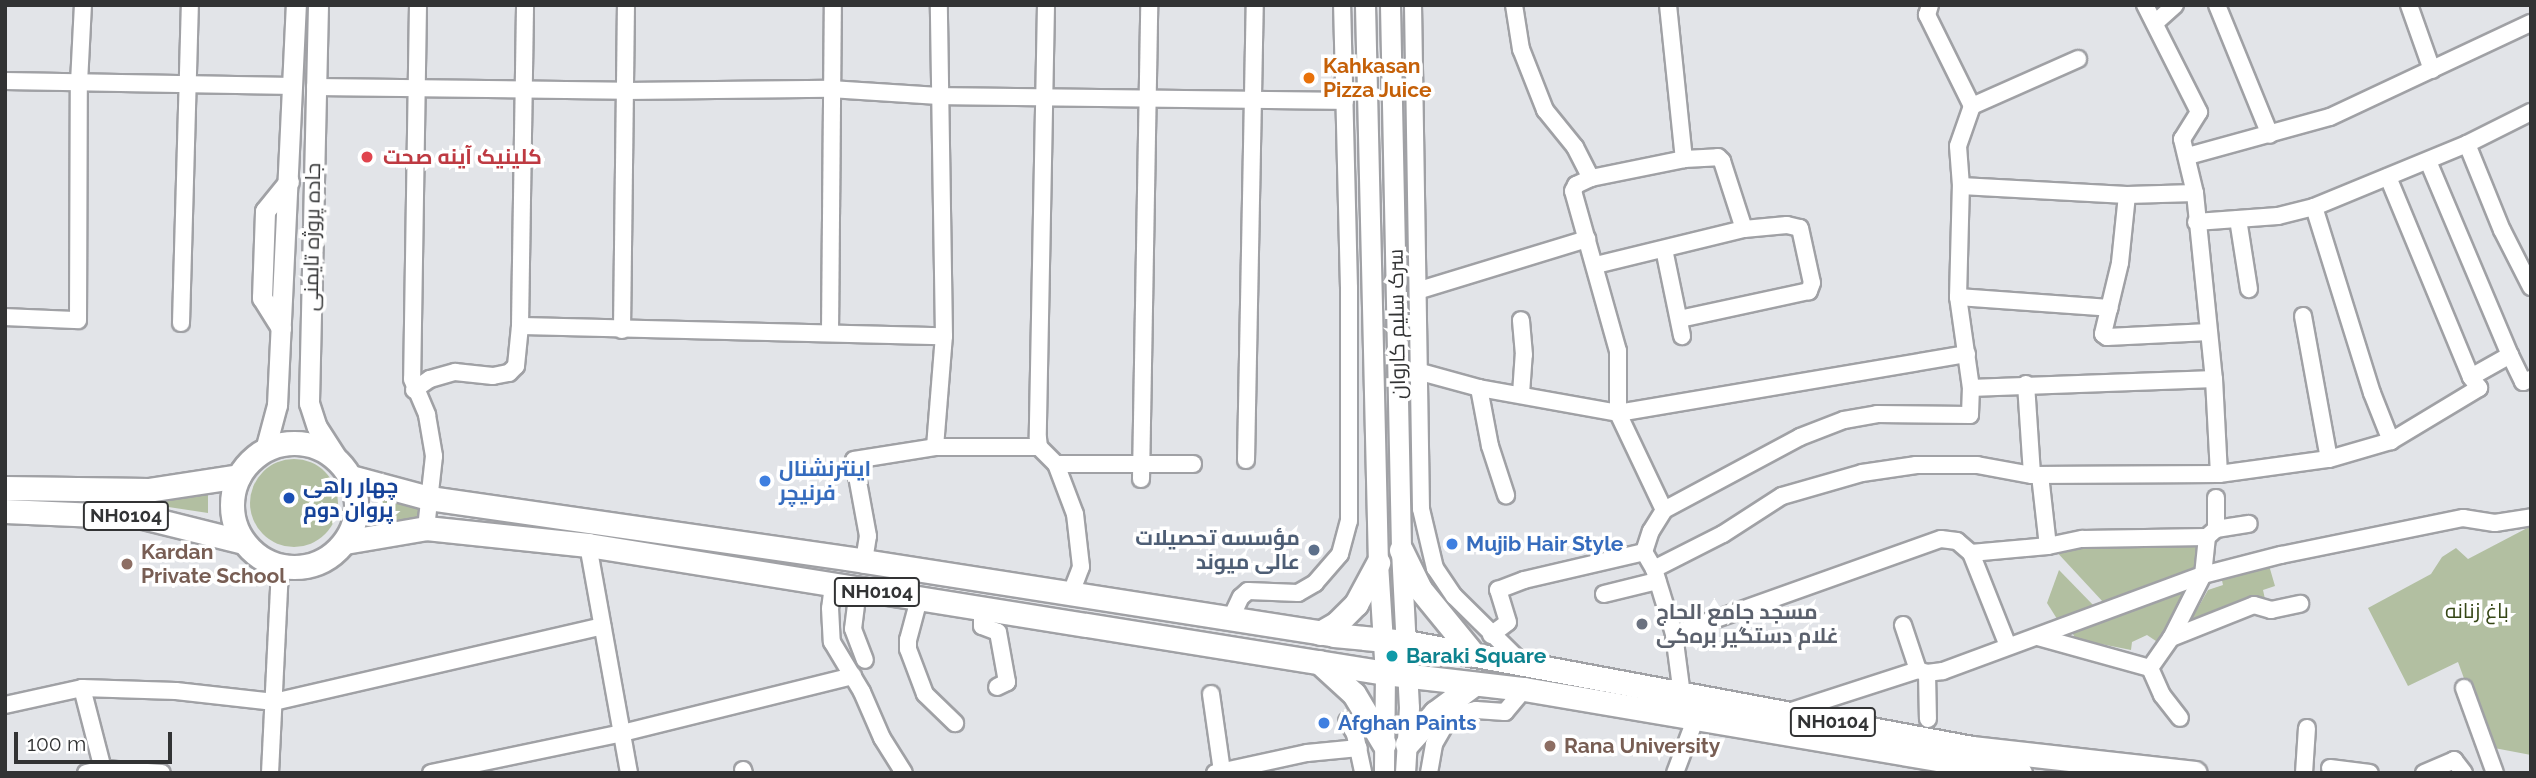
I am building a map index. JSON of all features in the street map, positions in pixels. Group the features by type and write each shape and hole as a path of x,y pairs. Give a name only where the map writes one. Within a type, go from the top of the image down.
{"highway":[{"name":"NH0104","path":"265,450 291,443 317,447 345,469 429,498 864,561 1320,632 1406,642 1972,748 2195,773"},
{"path":"243,542 233,521 232,498 239,476 250,461 265,450"},
{"path":"345,469 357,499 355,522 345,542"},
{"name":"NH0104","path":"5,488 148,490 239,476"},
{"name":"NH0104","path":"5,511 143,517 243,542 259,558 280,566 304,567 327,559 345,542 426,528 588,545 1385,673 1524,690 1970,770 2020,773"},
{"path":"1401,550 1420,589 1473,654"},
{"path":"1320,632 1338,622 1356,604 1377,563"},
{"path":"1319,662 1354,694 1396,744 1474,684"}],"main road":[{"name":"جاده پروژه تایمنی","path":"265,450 277,405 296,5"},
{"name":"جاده پروژه تایمنی","path":"318,5 309,402 317,427 345,469"},
{"path":"1365,5 1377,563 1385,673 1396,744 1405,773"},
{"name":"سرک سلیم کاروان","path":"1390,5 1401,550 1408,675 1396,744"},
{"path":"1384,773 1396,744"}],"street":[{"path":"5,317 78,320 79,82 83,5"},
{"path":"181,323 190,5"},
{"path":"418,5 414,390 432,435 434,456 426,528"},
{"path":"414,390 430,379 455,372 494,376 509,373 516,366 520,326 525,5"},
{"path":"622,330 626,5"},
{"path":"830,333 830,89 833,5"},
{"path":"935,447 944,336 939,5"},
{"path":"1039,447 1046,5"},
{"path":"1142,470 1149,5"},
{"path":"1246,460 1255,5"},
{"path":"1231,618 1241,597 1248,591 1298,593 1315,583 1330,568 1346,540 1349,522 1349,288 1342,5"},
{"path":"1413,5 1420,290 1418,371 1421,509 1435,568 1454,596 1523,664"},
{"path":"1514,5 1521,49 1545,110 1575,147 1591,178"},
{"path":"1668,5 1684,159"},
{"path":"1682,695 1674,634 1655,575 1644,552 1651,531 1664,510 1800,438 1844,420 1877,414 1970,415 1971,388 1958,297 1961,187 1958,146 1972,106 1927,15 1930,5"},
{"path":"2145,5 2199,112 2182,139 2195,193 2214,379 2219,474"},
{"path":"2155,23 2175,5"},
{"path":"2217,5 2270,135"},
{"path":"2409,5 2432,69"},
{"path":"2188,156 2330,117 2531,23"},
{"path":"1972,106 2078,59"},
{"path":"5,81 294,86"},
{"path":"316,87 625,91 830,89 939,96 1345,101"},
{"path":"2196,222 2278,216 2314,207 2467,144 2531,112"},
{"path":"2467,144 2502,230 2531,286"},
{"path":"1664,510 1618,413 1618,351 1596,265 1573,191 1576,185 1591,178 1684,159 1718,157 1722,161 1744,229"},
{"path":"2428,161 2523,383 2531,379"},
{"path":"1604,594 1655,575 1782,496 1863,473 1916,465 1977,465 2036,475 2219,474 2329,459 2391,441 2479,388 2471,377 2388,177"},
{"path":"1961,187 2127,195 2195,193"},
{"path":"2127,195 2120,263 2110,308 2102,329 2107,337 2209,332"},
{"path":"2314,207 2372,393 2391,441"},
{"path":"2238,219 2249,289"},
{"path":"1596,265 1744,229 1787,225 1800,228 1812,283 1809,291 1679,318"},
{"path":"1420,290 1587,239"},
{"path":"1664,249 1682,336"},
{"path":"1958,297 2110,308"},
{"path":"2303,316 2329,459"},
{"path":"1521,320 1524,355 1521,394"},
{"path":"520,326 944,336"},
{"path":"1418,371 1479,388 1618,413 1967,354"},
{"path":"2471,377 2510,355"},
{"path":"1971,388 2214,379"},
{"path":"2026,384 2036,475 2048,546"},
{"path":"1479,388 1490,446 1506,495"},
{"path":"864,561 868,536 854,460 935,447 1039,447 1056,464 1071,496 1081,567 1071,593"},
{"path":"1056,464 1142,470 1193,464"},
{"path":"2150,668 2171,638 2203,575 2216,498"},
{"path":"1786,713 2038,637 2203,575 2281,555 2463,519 2495,523 2531,517"},
{"path":"1971,553 2048,546 2082,539 2212,533 2249,524"},
{"path":"1674,634 1941,539 1957,541 1971,553 2008,646"},
{"path":"588,545 629,773"},
{"path":"1491,635 1508,622 1499,590 1524,580 1644,552"},
{"path":"271,773 280,566"},
{"path":"833,584 830,636 853,676 882,738 904,773"},
{"path":"859,589 853,629 865,660"},
{"path":"919,599 908,649 925,694 955,723"},
{"path":"2171,638 2254,605 2271,610 2300,604"},
{"path":"982,608 982,626 998,632 1007,682 997,687"},
{"path":"1903,625 1923,672 1928,719"},
{"path":"5,705 82,688 176,691 274,702 602,626"},
{"path":"2038,637 2150,668"},
{"path":"2150,668 2162,695 2180,718"},
{"path":"430,773 622,733 853,676"},
{"path":"82,688 103,771"},
{"path":"2464,688 2495,773"},
{"path":"1429,773 1434,744 1448,720 1457,714 1476,710 1505,712 1524,690"},
{"path":"1210,694 1218,772 1307,753 1359,748"},
{"path":"1675,773 1695,720"},
{"path":"1347,721 1359,748 1363,773"},
{"path":"2304,773 2307,728"},
{"path":"2424,773 2454,760 2464,773"},
{"path":"2330,768 2370,773"},
{"path":"86,773 162,773"}],"green space":[{"path":"285,459 303,459 319,466 331,478 338,494 338,512 331,528 319,540 303,547 285,547 269,540 257,528 250,512 250,494 257,478 269,466"},
{"path":"208,492 208,513 142,503"},
{"path":"379,499 424,510 424,518 377,522"},
{"name":"باغ زنانه","path":"2531,526 2531,755 2489,747 2458,662 2408,686 2368,608 2431,574 2442,557 2456,548 2468,559"},
{"path":"2206,541 2203,565 2104,603 2053,548"},
{"path":"2268,562 2275,586 2263,590 2265,599 2186,629 2208,590 2223,585 2221,576"},
{"path":"2059,570 2096,608 2059,622 2047,603"},
{"path":"2199,582 2170,635 2156,641 2147,635 2132,642 2131,650 2076,639 2071,631"}],"place":[{"name":"Kahkasan Pizza Juice","path":"1309,78"},
{"name":"کلینیک آینه صحت","path":"367,157"},
{"name":"اینترنشنال فرنیچر","path":"765,481"},
{"name":"چهار راهی پروان دوم","path":"289,498"},
{"name":"Mujib Hair Style","path":"1452,544"},
{"name":"مؤسسه تحصیلات عالی میوند","path":"1314,550"},
{"name":"Kardan Private School","path":"127,564"},
{"name":"مسجد جامع الحاج غلام دستگیر بره‌کی","path":"1642,624"},
{"name":"Baraki Square","path":"1392,656"},
{"name":"Afghan Paints","path":"1324,723"},
{"name":"Rana University","path":"1550,746"}]}
